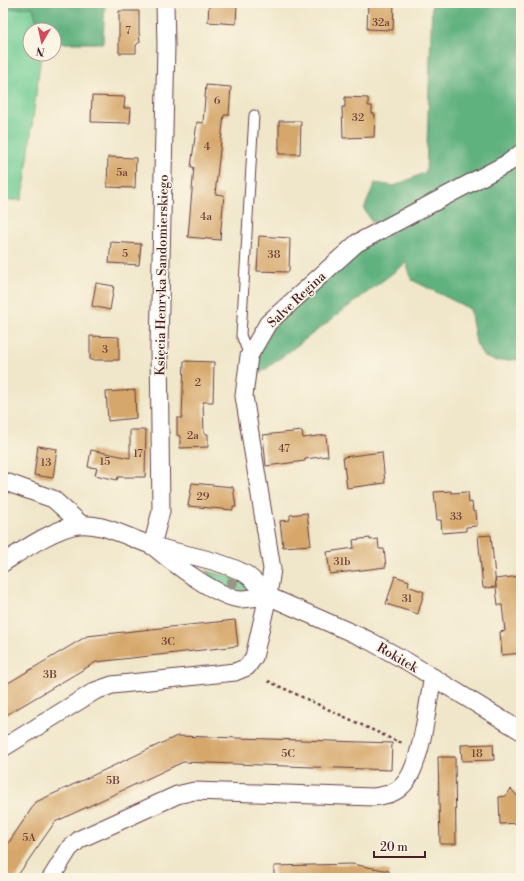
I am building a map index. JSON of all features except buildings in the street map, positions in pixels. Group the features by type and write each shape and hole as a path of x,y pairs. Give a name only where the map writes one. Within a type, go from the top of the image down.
{"street":[{"name":"Księcia Henryka Sandomierskiego","path":"152,546 161,512 159,347 166,45 165,3"},
{"name":"Salve Regina","path":"3,748 94,692 112,685 235,672 248,667 254,657 268,596 272,569 244,396 249,356 268,323 357,243 508,163 521,153"},
{"path":"3,481 53,499 81,524"},
{"name":"Rokitek","path":"81,524 99,526 152,546 218,562 245,574 260,586 268,596 368,640 521,731"},
{"path":"3,563 51,534 69,526 81,524"},
{"name":"Rokitek","path":"152,546 178,568 214,589 239,599 268,596"},
{"path":"50,878 69,849 80,840 177,795 194,791 374,797 390,794 402,786 412,774 418,755 432,678"}],"lane":[{"path":"249,356 241,335 254,115"}],"path":[{"path":"268,681 396,741 410,744"}],"green space":[{"path":"3,3 105,3 103,43 62,43 62,22 37,22 33,7 3,9"},
{"path":"432,3 521,3 521,145 504,160 374,225 364,209 375,183 394,186 426,172"},
{"path":"33,7 37,22 22,22 22,62 40,62 24,189 21,200 3,200 3,9"},
{"path":"521,161 521,359 497,361 484,357 476,343 470,309 412,280 406,263 250,381 254,358 273,327 358,250"},
{"path":"206,571 236,578 260,591 245,591 223,586 210,577"}]}
